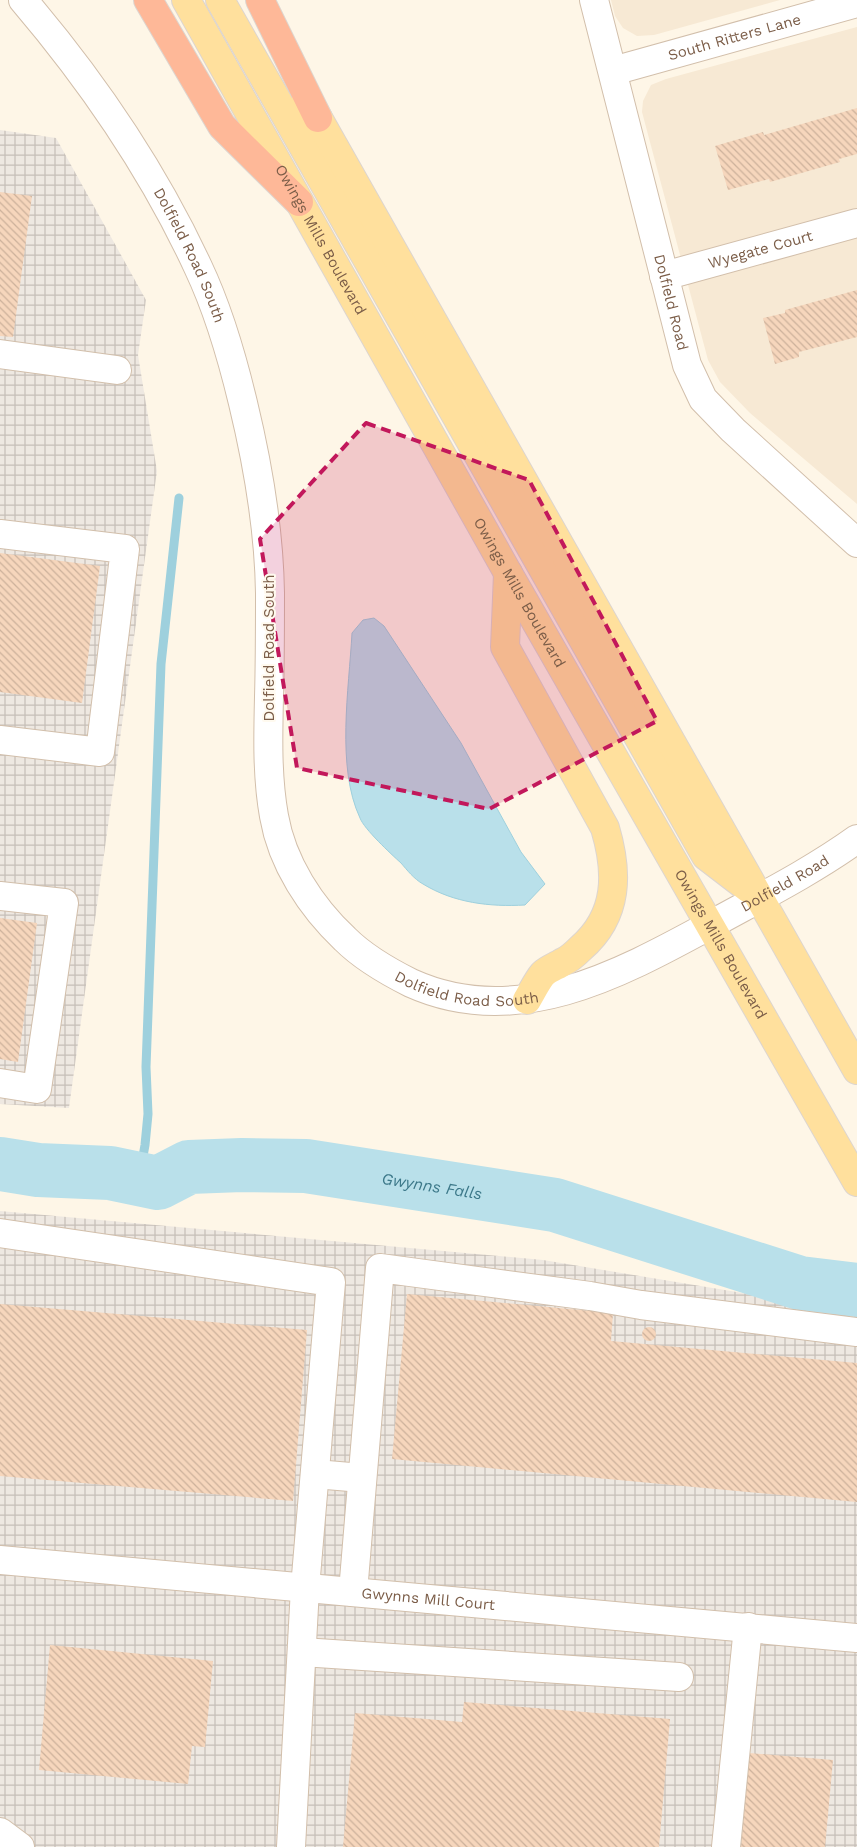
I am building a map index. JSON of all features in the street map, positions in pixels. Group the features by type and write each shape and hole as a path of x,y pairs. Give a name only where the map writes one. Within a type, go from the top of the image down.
{"highway":[{"path":"148,0 222,126 299,202"},
{"path":"260,0 318,118"}],"main road":[{"name":"Owings Mills Boulevard","path":"186,0 508,573 857,1182"},
{"path":"220,0 706,856 760,898"},
{"path":"251,0 857,1070"},
{"path":"508,573 505,647 605,828 612,852 614,874 613,892 600,926 583,947 566,961 544,973 527,1000"}],"street":[{"name":"Dolfield Road South","path":"23,0 68,56 120,127 149,173 200,270 223,333 243,401 257,465 267,534 270,588 268,742 274,821 297,879 317,907 337,932 355,949 398,977 426,989 459,998 490,1001 527,1000 569,990 649,959 710,925"},
{"name":"Dolfield Road","path":"594,0 687,365 704,399 733,430 857,543"},
{"name":"South Ritters Lane","path":"613,71 857,3"},
{"name":"Wyegate Court","path":"664,276 857,222"},
{"path":"0,354 117,370"},
{"path":"0,534 125,549 100,752 0,740"},
{"name":"Dolfield Road","path":"710,925 830,858 857,839"},
{"path":"0,896 64,903 37,1089 0,1083"},
{"path":"0,1233 331,1282 305,1588 292,1847"},
{"path":"353,1592 380,1268 590,1296 641,1305 857,1332"},
{"path":"315,1474 362,1478"},
{"name":"Gwynns Mill Court","path":"0,1560 857,1638"},
{"path":"726,1847 748,1627"},
{"path":"302,1652 679,1677"},
{"path":"0,1832 20,1847"}],"highlighted area":[{"path":"366,423 529,480 657,721 489,809 297,768 260,539"}],"shaded area":[{"path":"611,0 780,0 654,35 637,36 623,28 615,16"},
{"path":"857,27 857,504 750,413 720,382 708,360 642,112 643,101 651,85 666,79"},
{"path":"0,130 56,138 146,300 138,355 157,471 69,1108 0,1104"},
{"path":"0,1211 543,1260 857,1312 857,1847 0,1847"}],"water":[{"path":"374,618 384,626 461,743 521,852 545,884 525,905 486,904 460,900 435,890 414,877 362,823 353,798 348,775 346,752 347,703 352,633 363,620"}],"building":[{"path":"857,108 857,154 839,159 840,162 770,182 769,179 728,190 715,146 763,132 764,135"},
{"path":"0,192 32,196 13,337 0,336"},
{"path":"857,290 857,337 799,352 799,357 775,364 763,318"},
{"path":"0,553 100,566 82,703 0,692"},
{"path":"0,918 37,923 18,1062 0,1059"},
{"path":"407,1294 613,1313 611,1341 857,1363 857,1502 392,1459"},
{"path":"0,1304 307,1330 293,1501 0,1476"},
{"path":"649,1327 654,1329 656,1334 654,1339 649,1341 644,1339 642,1334 644,1329"},
{"path":"50,1645 213,1661 205,1747 192,1746 188,1784 39,1770"},
{"path":"464,1702 670,1719 659,1847 343,1847 355,1713 462,1722"},
{"path":"749,1753 833,1760 825,1847 741,1847"}],"waterway":[{"path":"139,1179 148,1114 146,1067 161,664 179,498"},
{"name":"Gwynns Falls","path":"0,1164 38,1170 110,1173 158,1183 189,1167 242,1165 306,1166 555,1205 800,1283 857,1290"}]}
